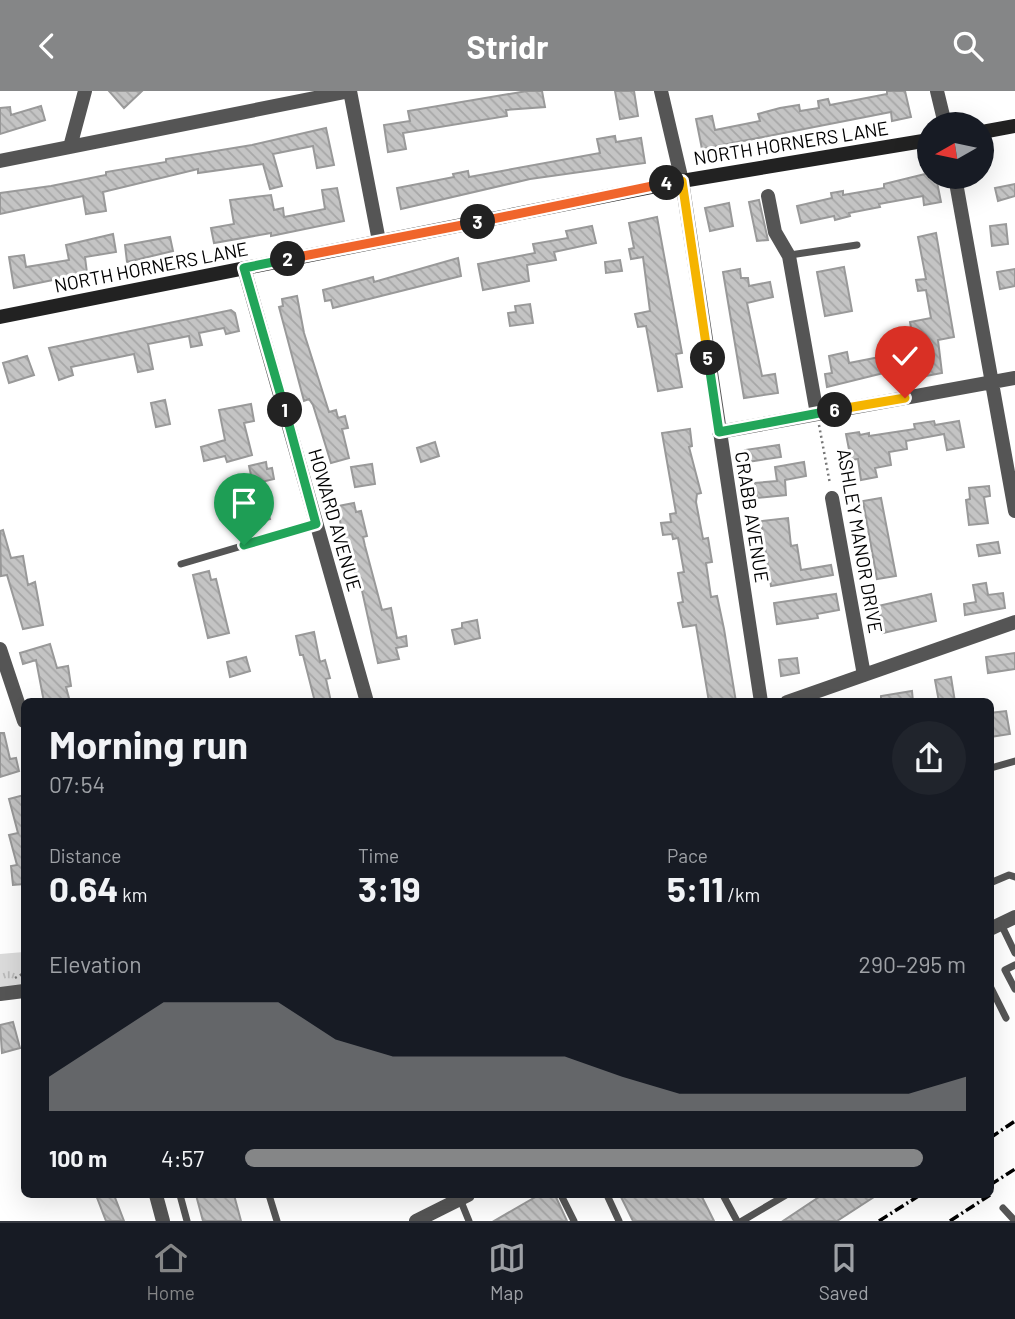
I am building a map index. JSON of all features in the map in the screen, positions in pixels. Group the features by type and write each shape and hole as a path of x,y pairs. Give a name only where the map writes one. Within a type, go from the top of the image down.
{"street":[{"path":"70,147 85,91"},
{"path":"0,161 350,91 379,241"},
{"name":"CRABB AVENUE","path":"662,91 682,181 760,698"},
{"path":"937,91 942,112"},
{"path":"994,130 1015,127"},
{"name":"NORTH HORNERS LANE","path":"0,317 682,181 917,142"},
{"path":"957,189 1015,511"},
{"path":"768,196 775,232 789,256 817,414"},
{"name":"HOWARD AVENUE","path":"244,268 366,698"},
{"path":"719,432 1015,378"},
{"name":"ASHLEY MANOR DRIVE","path":"832,498 864,675"},
{"path":"799,698 1015,622"},
{"path":"0,649 21,712"},
{"path":"996,927 1015,917"},
{"path":"0,994 21,991"},
{"path":"157,1198 163,1221"},
{"path":"416,1221 462,1198"}],"lane":[{"path":"789,256 857,245"},
{"path":"181,564 316,524"},
{"path":"994,767 1015,761"},
{"path":"994,881 1009,875 1015,877"},
{"path":"996,927 1015,953"},
{"path":"1015,965 1005,970 1015,989"},
{"path":"994,994 1006,1018"},
{"path":"181,1198 187,1221"},
{"path":"271,1198 277,1221"},
{"path":"464,1198 469,1221"},
{"path":"562,1198 573,1221"},
{"path":"608,1198 620,1221"},
{"path":"725,1198 737,1221"},
{"path":"742,1221 781,1198"},
{"path":"1003,1208 1015,1221"}],"path":[{"name":"ASHLEY MANOR DRIVE","path":"817,414 832,498"}],"green space":[{"path":"21,952 21,985 0,988 0,954"}],"building":[{"path":"109,91 142,91 124,108"},
{"path":"527,91 542,91 545,107 506,110 507,116 403,133 406,149 388,152 384,125 410,121 408,111"},
{"path":"615,91 634,91 638,116 620,119"},
{"path":"887,91 905,91 911,117 892,121 891,112 702,149 696,119 712,116 715,130 760,121 758,114 780,108 799,105 800,111 819,108 818,101 828,99 830,105 887,94"},
{"path":"41,106 45,120 0,134 0,108 10,107 11,115"},
{"path":"326,128 334,165 317,168 313,146 273,154 282,186 270,189 263,164 198,173 198,169 103,192 106,211 86,214 83,196 0,214 0,193 51,186 106,175 106,172 166,162 166,159 252,145"},
{"path":"615,136 616,142 641,138 645,163 530,179 401,209 397,188 454,177 453,174 468,171 469,177 600,153 597,139"},
{"path":"917,176 917,189 938,189 941,202 924,205 923,196 879,204 880,207 849,213 850,216 835,220 834,216 801,223 797,206 832,198 831,193 843,191 843,195 884,188 884,184"},
{"path":"1015,184 1015,196 998,201 995,188"},
{"path":"337,188 344,221 271,236 271,233 214,243 211,228 234,224 230,200 271,195 274,210 283,208 284,217 325,209 322,190"},
{"path":"759,200 768,240 757,241 749,202"},
{"path":"729,203 733,226 710,231 705,208"},
{"path":"657,217 682,353 676,354 682,387 658,391 646,326 638,327 635,314 650,311 643,257 631,259 629,249 634,248 629,223"},
{"path":"1006,224 1008,244 992,246 990,226"},
{"path":"592,226 596,243 554,252 556,260 527,265 529,281 483,290 478,264 535,253 533,244 568,238 566,231"},
{"path":"936,233 954,337 938,340 942,373 915,378 912,366 827,387 825,374 832,373 829,356 847,352 849,363 915,350 910,322 931,318 926,290 918,291 916,280 926,279 918,237"},
{"path":"113,234 116,252 85,257 87,273 14,288 9,257 24,255 26,267 69,260 66,245"},
{"path":"170,237 173,251 127,262 125,245"},
{"path":"458,258 461,276 333,308 331,300 325,301 323,290 373,277 374,282"},
{"path":"620,260 622,271 606,273 605,262"},
{"path":"844,267 852,311 825,316 817,272"},
{"path":"740,269 741,278 748,278 749,286 770,282 773,297 747,303 762,376 775,374 778,393 744,398 723,272"},
{"path":"1015,269 1015,286 1000,289 997,272"},
{"path":"297,296 304,333 329,412 336,410 338,418 345,416 348,428 342,429 349,458 331,463 313,405 309,399 304,401 279,307 283,306 282,299"},
{"path":"530,304 533,323 510,326 508,313 516,312 515,306"},
{"path":"231,310 235,313 239,331 226,334 224,328 199,333 202,345 191,347 189,336 148,344 153,369 138,372 134,354 71,367 73,375 59,380 49,348"},
{"path":"27,356 34,375 9,383 3,363"},
{"path":"165,400 170,424 156,427 151,403"},
{"path":"251,404 254,421 244,423 252,455 227,462 225,456 204,461 201,447 225,440 219,410"},
{"path":"934,421 935,425 959,421 964,447 947,450 944,434 906,441 907,449 889,452 891,465 875,468 877,477 861,480 858,459 851,460 846,434 859,432 860,435 869,433 869,436 915,429 914,424"},
{"path":"690,429 692,446 689,447 701,493 697,494 696,502 703,539 708,538 712,562 706,563 711,597 717,596 735,698 708,698 696,625 683,627 678,603 683,602 678,573 684,572 678,538 673,539 672,534 663,535 661,523 671,522 670,514 676,513 662,433"},
{"path":"435,442 439,456 421,462 417,448"},
{"path":"779,445 781,457 747,462 745,450"},
{"path":"266,462 267,469 272,468 274,479 253,484 249,466"},
{"path":"804,462 806,476 785,480 786,495 757,498 755,483 777,481 775,467"},
{"path":"372,464 375,484 355,487 351,467"},
{"path":"989,486 990,496 984,497 988,523 969,525 966,500 970,499 969,488"},
{"path":"263,494 270,519 255,523 248,498"},
{"path":"881,498 896,576 877,579 863,501"},
{"path":"354,503 356,512 361,511 367,536 363,537 382,610 391,608 397,638 406,636 407,646 396,648 399,659 378,663 359,577 356,578 347,540 343,541 338,506"},
{"path":"788,518 791,546 797,545 801,570 831,565 833,575 771,586 761,521"},
{"path":"3,530 11,558 23,556 28,585 35,582 43,625 23,629 7,575 1,576 0,531"},
{"path":"998,542 1000,553 979,556 977,545"},
{"path":"209,571 211,580 216,579 229,633 208,638 193,575"},
{"path":"986,583 988,595 1003,593 1005,608 965,615 964,604 976,602 973,585"},
{"path":"836,594 839,610 817,614 818,618 777,624 774,603"},
{"path":"931,594 936,621 883,633 878,606"},
{"path":"477,620 480,638 455,644 452,630 462,628 462,623"},
{"path":"314,632 320,662 325,660 330,678 326,679 330,698 314,698 296,636"},
{"path":"50,644 57,668 68,666 71,686 66,687 69,698 43,698 36,660 23,664 20,653"},
{"path":"1015,653 1015,669 988,673 986,657"},
{"path":"246,657 250,671 230,677 227,662"},
{"path":"797,658 799,673 781,676 779,660"},
{"path":"951,677 954,698 938,698 935,680"},
{"path":"912,691 913,698 881,698"},
{"path":"1006,711 1010,734 994,736 994,712"},
{"path":"0,733 4,733 10,759 16,758 19,771 0,777"},
{"path":"21,796 21,884 13,885 11,866 17,865 9,835 18,833 9,799"},
{"path":"13,1022 20,1048 2,1053 0,1025"},
{"path":"97,1198 115,1198 124,1221 106,1221"},
{"path":"197,1198 235,1198 241,1221 203,1221"},
{"path":"534,1198 556,1198 567,1221 494,1221"},
{"path":"622,1198 702,1198 714,1221 633,1221"},
{"path":"818,1198 872,1198 837,1221 783,1221"}],"railway":[{"path":"994,1135 1015,1121"},
{"path":"994,1182 1015,1169"},
{"path":"879,1221 915,1198"},
{"path":"950,1221 985,1198"}],"route":[{"path":"244,545 316,524 244,268 682,181 719,432 905,398"}]}
